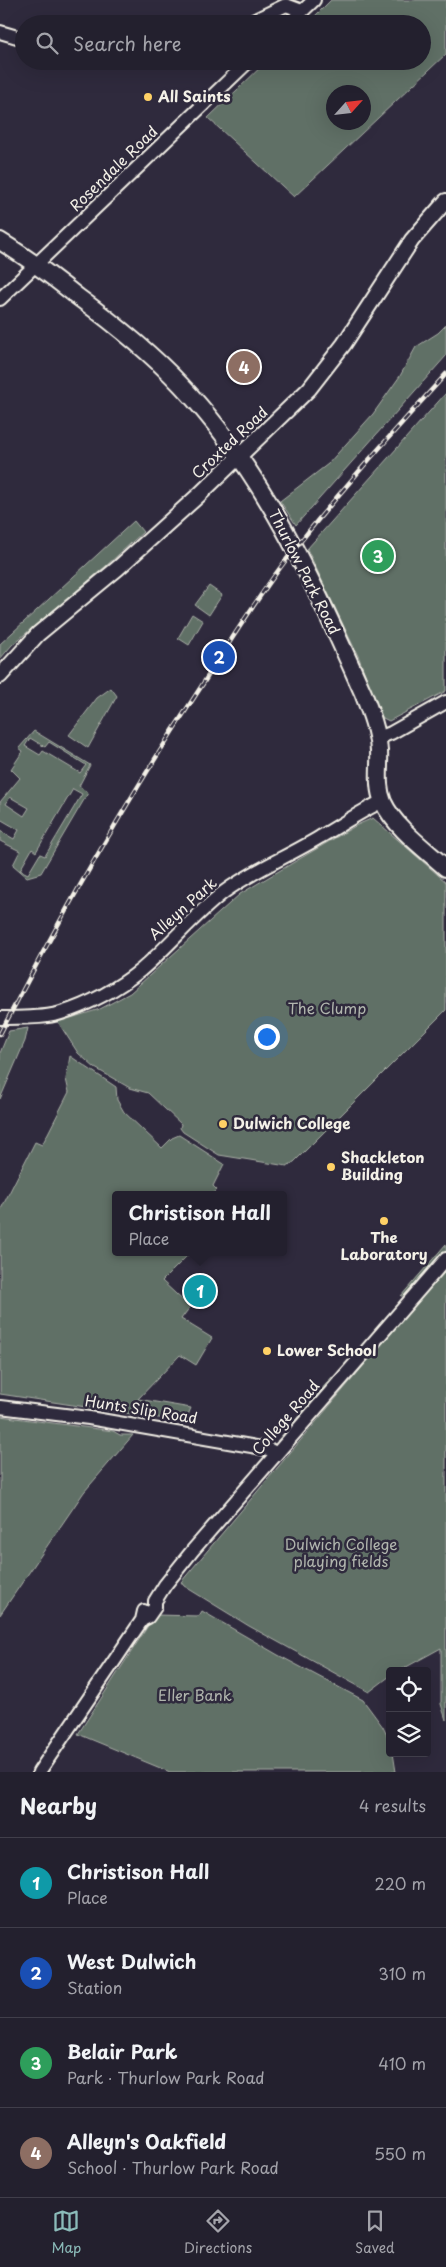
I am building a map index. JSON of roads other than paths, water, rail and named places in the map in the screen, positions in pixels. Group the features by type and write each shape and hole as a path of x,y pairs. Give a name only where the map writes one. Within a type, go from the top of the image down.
{"highway":[{"name":"Thurlow Park Road","path":"0,242 36,265 116,324 150,354 183,386 239,456 273,509 304,566 366,700 378,738 378,782 383,801"},
{"path":"383,801 388,811 403,828 446,868"}],"main road":[{"name":"Croxted Road","path":"0,676 38,634 118,568 309,389 344,344 412,240 446,201"}],"street":[{"path":"298,15 314,0"},
{"path":"267,15 286,5 302,11"},
{"path":"0,32 15,36"},
{"name":"Rosendale Road","path":"0,299 241,70"},
{"path":"378,738 391,733 446,702"},
{"name":"Alleyn Park","path":"0,1018 43,1016 60,1013 104,993 145,967 191,921 226,891 268,865 320,838 363,810 383,801"},
{"name":"College Road","path":"39,1772 142,1620 143,1612 150,1603 155,1601 187,1558 276,1453 446,1259"},
{"name":"Hunts Slip Road","path":"0,1407 182,1433 268,1449 276,1453"}],"railway":[{"path":"0,1034 46,947 119,818 170,734 251,609 324,512 446,374"}],"place":[{"name":"All Saints","path":"148,97"},
{"name":"Alleyn's Oakfield","path":"244,367"},
{"name":"Belair Park","path":"378,556"},
{"name":"West Dulwich","path":"219,657"},
{"name":"Dulwich College","path":"223,1124"},
{"name":"Shackleton Building","path":"331,1167"},
{"name":"The Laboratory","path":"384,1221"},
{"name":"Christison Hall","path":"200,1291"},
{"name":"Lower School","path":"267,1351"}],"park label":[{"name":"The Clump","path":"327,1009"},
{"name":"Dulwich College playing fields","path":"341,1554"},
{"name":"Eller Bank","path":"195,1696"}]}
